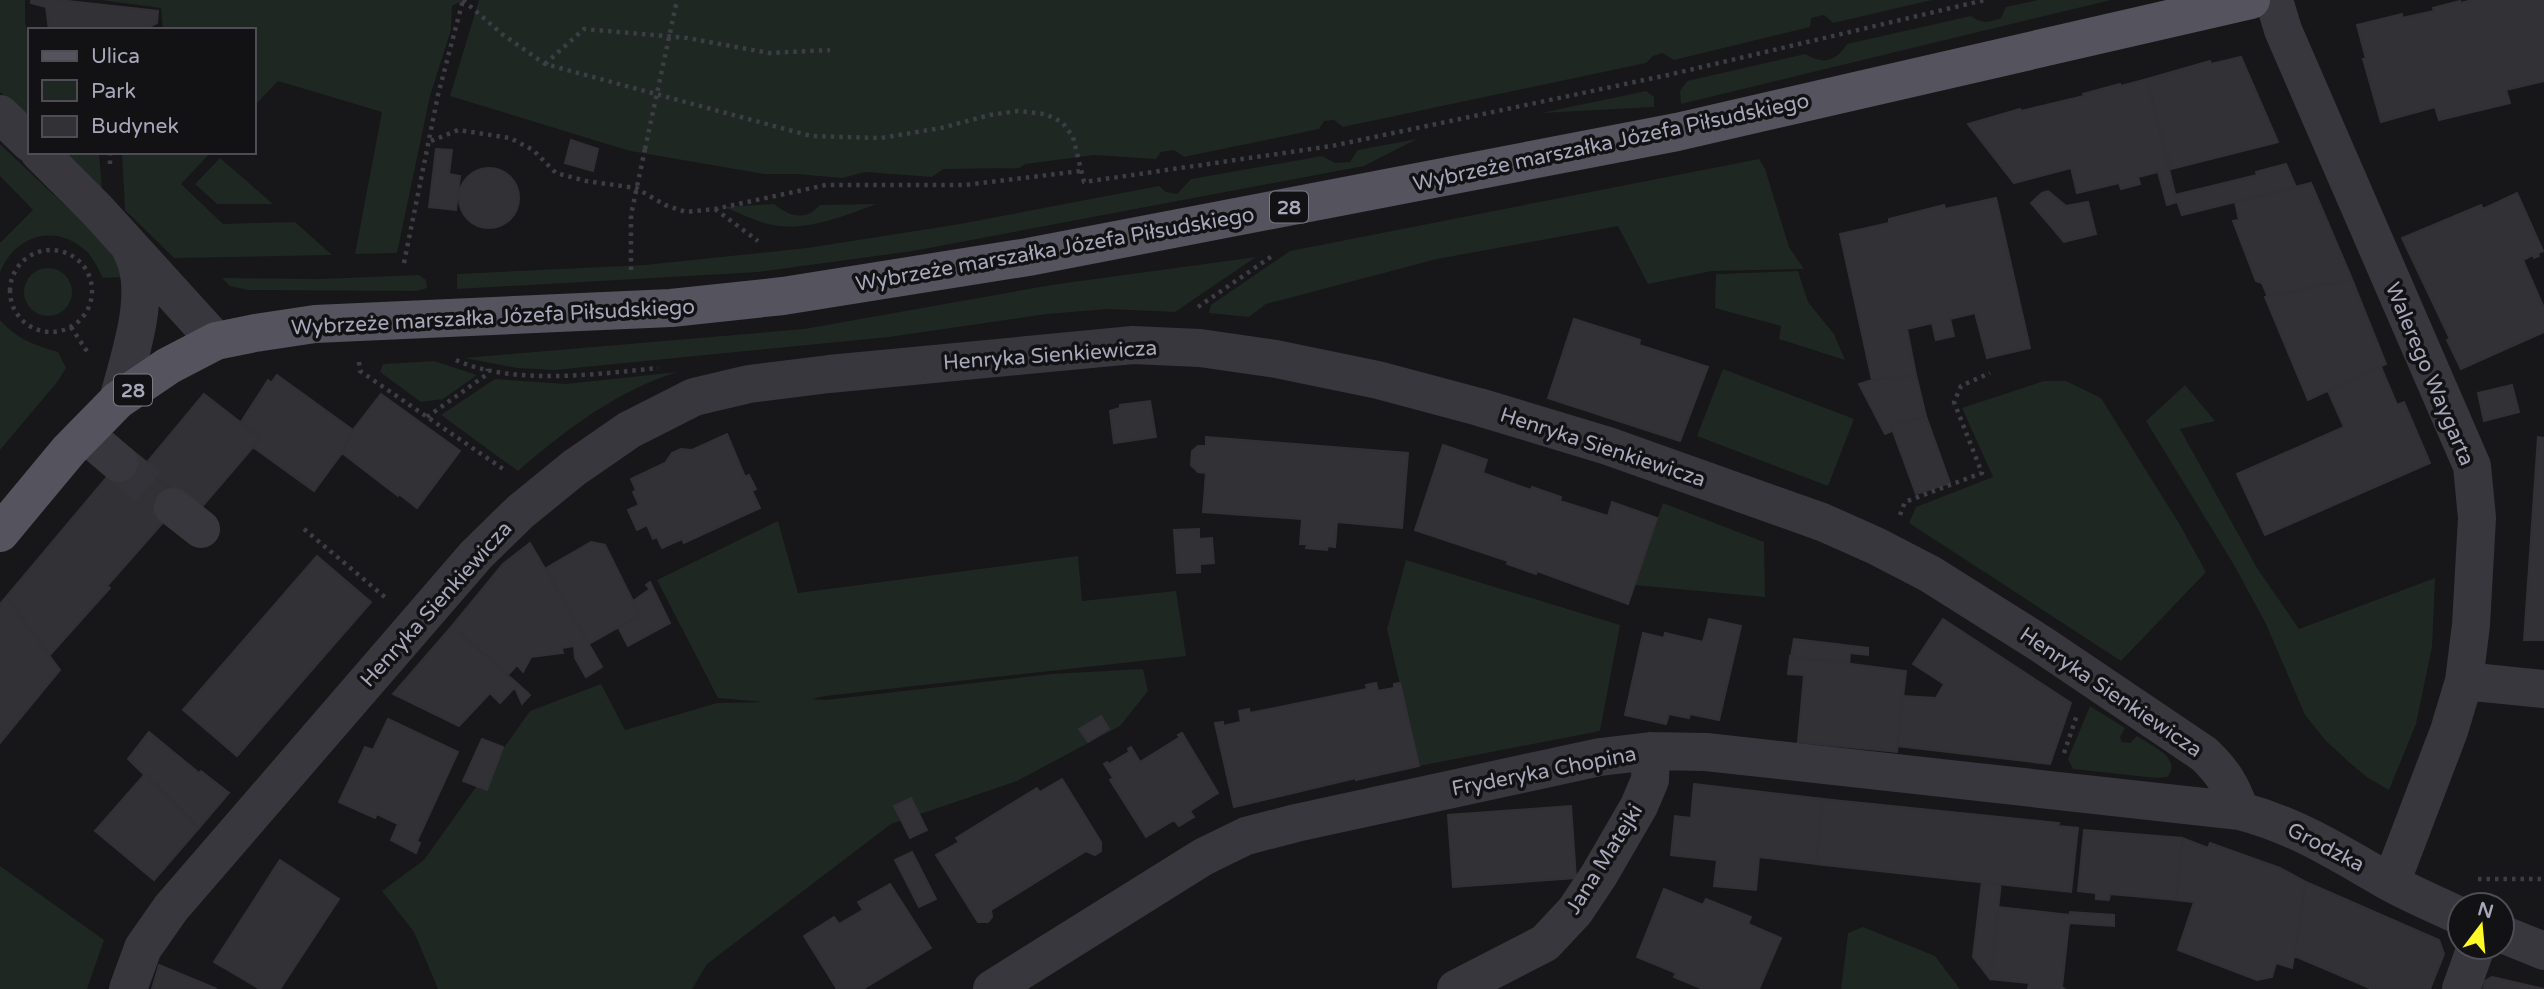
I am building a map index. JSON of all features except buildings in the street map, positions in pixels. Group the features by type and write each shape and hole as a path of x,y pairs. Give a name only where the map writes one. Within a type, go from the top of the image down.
{"main road":[{"name":"Wybrzeże marszałka Józefa Piłsudskiego","path":"0,533 69,450 118,400 168,366 216,341 315,324 633,310 783,296 1028,257 1677,132 2250,0"}],"street":[{"name":"Walerego Waygarta","path":"2274,0 2283,30 2472,466 2477,518 2471,625 2464,681 2449,731 2391,883"},
{"path":"0,114 28,141"},
{"path":"41,154 97,210 216,341"},
{"path":"118,400 134,334 140,295 140,276 130,248"},
{"name":"Henryka Sienkiewicza","path":"128,989 143,948 171,908 476,555 520,512 573,468 629,430 694,397 750,384 1133,345 1200,348 1276,359 1378,380 1608,446 1822,522 1930,574 2041,644 2204,754 2223,772 2240,811"},
{"path":"85,434 118,463"},
{"path":"2464,681 2544,689"},
{"name":"Fryderyka Chopina","path":"992,989 1203,857 1246,836 1600,757 1651,751 1706,752 2183,806"},
{"name":"Jana Matejki","path":"1456,989 1545,943 1575,911 1639,806 1650,780 1651,751"},
{"name":"Grodzka","path":"2183,806 2240,811 2275,820 2361,863 2391,883 2446,909"},
{"path":"2516,940 2544,951"},
{"path":"2461,989 2471,961"}],"path":[{"path":"404,263 431,141 438,95 463,0 502,34 545,64 811,136 881,138 1017,111 1045,114 1062,122 1073,137 1084,182 1332,146 1668,75 1984,0"},
{"path":"633,310 631,215 677,0"},
{"path":"545,64 584,29 687,38 769,53 830,50"},
{"path":"431,141 458,130 510,138 533,150 556,173 586,181 636,188 664,205 686,212 715,209 826,185 965,185 1082,171"},
{"path":"715,209 758,241"},
{"path":"51,249 77,258 86,268 92,294 89,308 82,319 71,327 58,332 44,332 21,319 13,308 10,281 25,258 51,249"},
{"path":"1189,313 1275,254"},
{"path":"0,295 10,294"},
{"path":"71,327 88,353"},
{"path":"358,357 359,371 500,467"},
{"path":"469,365 552,377 666,367"},
{"path":"427,417 486,375 488,369"},
{"path":"1905,502 1982,473 1954,402 1961,386 1990,373"},
{"path":"304,529 376,590"},
{"path":"2062,760 2079,710"},
{"path":"2478,879 2544,879"}],"green space":[{"path":"0,0 25,0 28,35 28,119 0,92"},
{"path":"101,0 464,0 452,6 451,30 430,96 397,253 355,254 382,112 278,81 256,104 256,28 163,28 161,8"},
{"path":"479,0 1932,0 1833,23 1824,15 1811,18 1810,27 1674,60 1662,53 1653,56 1646,63 1343,127 1334,120 1324,121 1319,129 1184,157 1174,150 1161,152 1156,159 1094,155 1026,164 1019,168 943,169 932,177 865,172 842,178 764,174 630,151 450,96"},
{"path":"2038,0 2111,0 1681,104 1680,91 1687,81 1805,54 1828,60 1838,55 1847,44 1971,16 1986,22 1993,21 2001,18 2006,7"},
{"path":"1646,91 1654,97 1654,107 1541,113"},
{"path":"1417,139 1364,166 913,251 759,272 457,289 457,274 645,265 807,248 960,224 1159,186 1166,192 1177,194 1191,179 1322,156 1335,163 1350,162 1358,150"},
{"path":"0,144 111,249 124,277 103,278 85,250 61,237 48,236 25,242 15,250 0,272 0,243 33,210 0,176"},
{"path":"65,154 99,154 102,189"},
{"path":"122,154 209,154 181,184 223,224 295,222 332,255 174,258 125,210"},
{"path":"220,158 273,204 217,204 195,184"},
{"path":"1759,159 1765,169 1789,247 1804,269 1712,271 1648,284 1618,226 1437,259 1266,304 1249,317 1209,313 1211,305 1290,251"},
{"path":"774,204 785,212 803,215 809,214 820,205 876,204 821,223 792,227 764,223 724,207"},
{"path":"1256,257 1175,312 1108,309 1047,314 889,337 555,370 517,368 464,358 804,329 1051,285"},
{"path":"48,268 65,275 72,292 65,309 48,316 31,309 24,292 31,275"},
{"path":"1798,271 1808,302 1834,334 1845,360 1779,339 1781,326 1715,308 1716,274"},
{"path":"419,275 426,280 427,288 417,291 248,290 230,286 222,278 320,279"},
{"path":"0,320 26,340 58,352 66,368 0,450"},
{"path":"434,361 477,375 443,399 421,402 380,372 383,364"},
{"path":"1723,369 1854,419 1828,486 1697,436"},
{"path":"677,372 612,401 518,471 441,415 495,379 566,384"},
{"path":"2044,381 2066,381 2101,398 2206,572 2121,661 1909,523 1916,507 1993,477 1962,408"},
{"path":"2185,385 2215,421 2180,429 2257,568 2299,629 2435,578 2432,647 2416,724 2389,790 2350,763 2326,741 2305,715 2266,624 2234,565 2146,421"},
{"path":"1663,503 1764,542 1765,597 1634,585"},
{"path":"778,521 798,593 1078,556 1082,601 1176,591 1186,656 812,699 825,700 1052,674 1143,669 1148,691 1120,726 1017,781 891,824 707,964 692,989 438,989 414,932 382,891 424,860 530,711 601,684 625,730 717,703 763,702 718,698 657,580"},
{"path":"1406,560 1620,625 1600,731 1419,766 1387,629"},
{"path":"2090,706 2125,728 2120,737 2122,742 2130,743 2137,736 2163,753 2171,764 2167,777 2073,769 2068,759"},
{"path":"0,866 104,940 87,989 0,989"},
{"path":"1863,927 1935,956 1960,989 1841,989 1848,933"}],"tunnel":[{"path":"119,463 173,507"}]}
